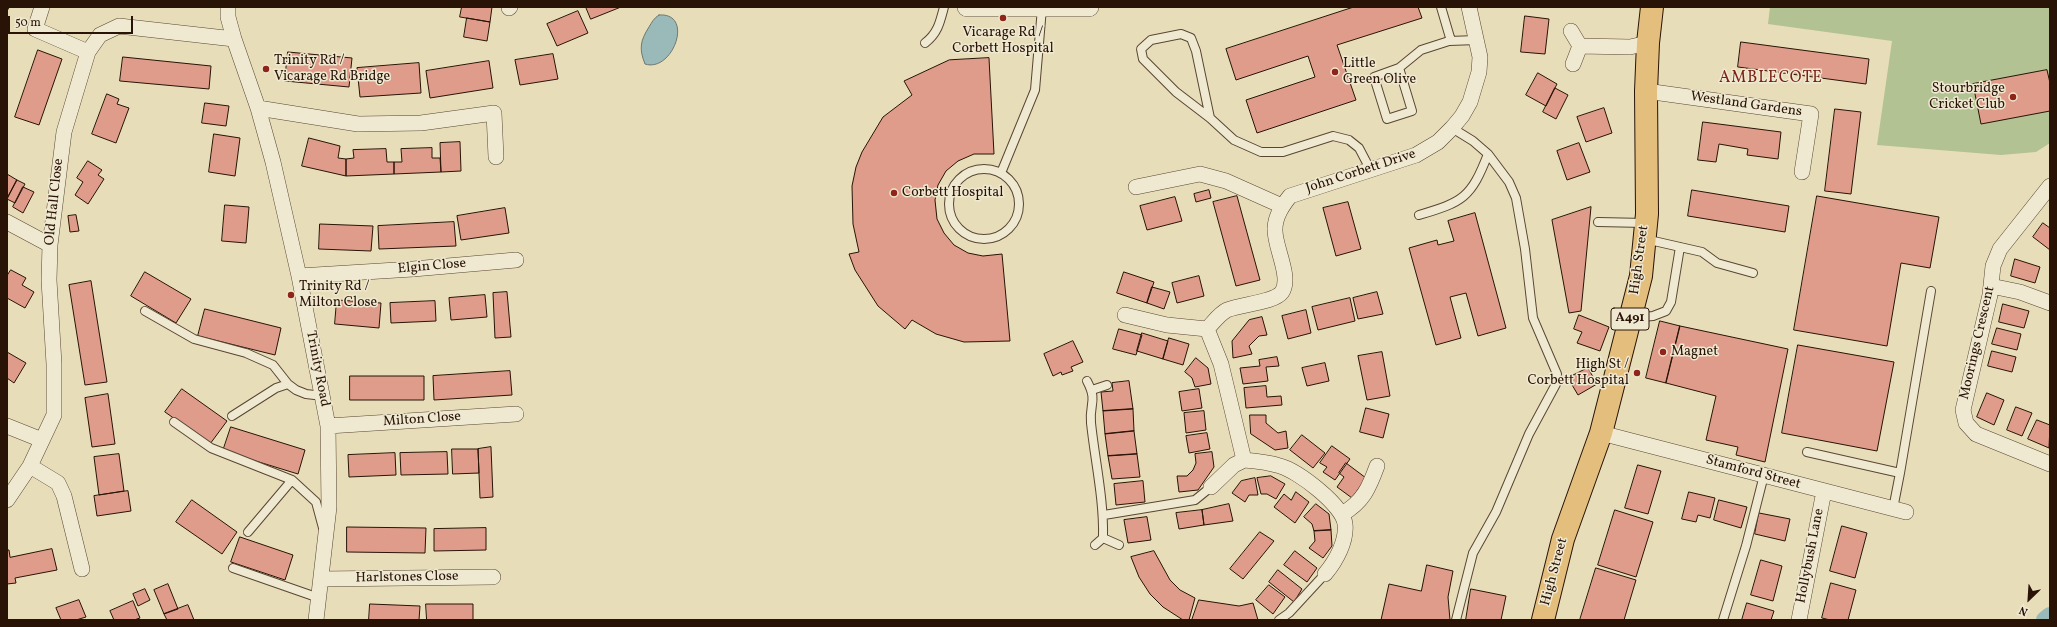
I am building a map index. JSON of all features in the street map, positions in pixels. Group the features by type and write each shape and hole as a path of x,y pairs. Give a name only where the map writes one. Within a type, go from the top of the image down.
{"highway":[{"name":"High Street","path":"1543,620 1563,538 1601,433 1641,276 1645,231 1648,140 1646,91 1648,44 1652,7"}],"street":[{"path":"42,7 35,29 88,52"},
{"name":"Trinity Road","path":"228,7 228,17 234,39 258,108 273,162 299,276 328,426 329,507 316,620"},
{"path":"968,7 1083,7"},
{"name":"John Corbett Drive","path":"1282,206 1290,196 1370,169 1416,156 1438,142 1452,128 1462,116 1476,87 1480,56 1469,7"},
{"name":"Old Hall Close","path":"7,500 30,466 54,415 54,364 49,280 50,245 64,132 88,52 100,35 120,26 234,39"},
{"path":"1571,31 1580,46"},
{"path":"1580,46 1630,47 1648,44"},
{"path":"1573,64 1580,46"},
{"name":"Westland Gardens","path":"1646,91 1812,114 1802,172"},
{"path":"258,108 358,124 421,123 494,113 496,157"},
{"path":"1136,187 1200,174 1226,181 1282,206 1274,230 1285,283 1282,292 1274,299 1227,310 1207,329"},
{"name":"Moorings Crescent","path":"2050,186 2000,249 1994,266 1991,286 1963,410 1966,423 1976,434 2050,464"},
{"path":"7,222 50,245"},
{"name":"Elgin Close","path":"299,276 412,269 516,260"},
{"path":"1991,286 2020,292 2050,303"},
{"path":"1125,316 1167,325 1207,329"},
{"path":"1207,329 1221,364 1244,460"},
{"name":"Milton Close","path":"328,426 516,414"},
{"path":"7,426 42,440"},
{"name":"Stamford Street","path":"1601,433 1899,510"},
{"path":"1211,487 1234,465 1244,460 1260,461 1282,466 1304,479 1334,504 1342,514 1345,523 1339,554 1325,574"},
{"path":"30,466 58,483 64,496 82,569"},
{"path":"1342,514 1354,507 1370,487 1377,466"},
{"name":"Hollybush Lane","path":"1799,620 1824,491"},
{"name":"Harlstones Close","path":"321,579 493,577"}],"lane":[{"path":"925,43 933,37 938,30 944,7"},
{"path":"1441,7 1451,41"},
{"path":"1001,173 1035,90 1042,8"},
{"path":"1210,118 1196,51 1191,38 1181,34 1151,40 1141,49 1143,60 1176,92 1210,118 1234,140 1261,152 1283,152 1333,136 1349,140 1359,148 1370,169"},
{"path":"1399,68 1412,111 1387,119 1374,77 1399,68 1421,50 1451,41 1477,40"},
{"path":"1452,128 1473,141 1488,154 1509,182 1516,198 1525,249 1533,318 1557,374 1556,384 1529,434 1496,512 1473,553 1456,620"},
{"path":"1419,215 1451,205 1468,194 1478,178 1488,154"},
{"path":"985,169 1001,173 1010,180 1017,191 1019,202 1018,214 1012,225 1004,233 993,238 981,239 970,236 960,229 954,221 950,210 950,199 953,188 959,179 968,173 985,169"},
{"path":"1598,222 1645,231 1680,247 1702,252 1717,263 1753,273"},
{"path":"1630,318 1653,316 1666,311 1670,302 1680,247"},
{"path":"1899,510 1900,473 1931,291"},
{"path":"145,311 194,339 246,353 273,365 288,384 306,394 323,396"},
{"path":"1088,381 1094,394 1090,420 1104,515 1103,538 1095,545"},
{"path":"232,416 276,388 288,384"},
{"path":"1092,390 1107,385"},
{"path":"174,422 194,437 218,451 292,480 316,502 325,538"},
{"path":"1807,452 1900,473"},
{"path":"1723,620 1746,546 1764,475"},
{"path":"248,532 292,480"},
{"path":"1104,515 1195,500 1211,487"},
{"path":"1103,538 1119,545"},
{"path":"233,568 319,598"},
{"path":"1279,620 1289,614 1325,574"}],"green space":[{"path":"1770,7 2050,7 2050,143 2036,152 2001,155 1877,145 1892,41 1768,24"}],"water":[{"path":"659,15 670,17 676,23 678,32 676,42 671,52 664,60 655,64 645,64 641,49 642,41 652,22"}],"building":[{"path":"462,7 492,7 490,22 460,17"},
{"path":"586,7 621,7 591,19"},
{"path":"1354,7 1418,7 1422,18 1337,45 1356,100 1257,133 1246,100 1315,77 1308,56 1236,80 1226,49"},
{"path":"578,11 588,33 557,46 547,24"},
{"path":"1525,16 1549,19 1545,54 1521,52"},
{"path":"467,18 490,22 487,41 464,37"},
{"path":"1741,42 1869,59 1866,84 1738,67"},
{"path":"38,50 62,59 39,125 15,117"},
{"path":"288,52 352,58 349,87 285,81"},
{"path":"553,54 558,79 520,85 515,60"},
{"path":"123,57 211,66 209,89 120,81"},
{"name":"Corbett Hospital","path":"989,58 994,154 974,154 958,161 946,171 938,185 935,200 937,219 944,233 954,245 968,253 983,256 1002,254 1010,341 964,342 936,334 912,320 905,329 878,306 855,270 849,254 859,252 853,224 852,186 856,167 862,152 883,117 912,95 904,81 949,60"},
{"path":"489,61 493,88 430,98 426,71"},
{"path":"419,63 421,93 360,97 357,68"},
{"name":"Stourbridge Cricket Club","path":"2047,70 2050,83 2050,111 1981,124 1973,84"},
{"path":"1538,73 1557,84 1546,106 1526,95"},
{"path":"1555,88 1568,95 1556,119 1543,112"},
{"path":"107,94 119,99 117,104 129,108 116,143 92,134"},
{"path":"205,103 229,106 226,126 202,123"},
{"path":"1604,108 1612,133 1586,142 1577,117"},
{"path":"1835,109 1861,112 1851,194 1825,191"},
{"path":"1703,122 1781,132 1778,159 1747,155 1748,149 1719,144 1716,162 1698,160"},
{"path":"214,134 240,138 235,176 209,172"},
{"path":"309,138 340,146 338,158 346,159 346,176 302,166"},
{"path":"460,142 461,171 441,172 440,143"},
{"path":"1579,143 1590,172 1567,180 1557,151"},
{"path":"432,148 432,158 440,158 441,172 394,174 394,162 402,162 401,149"},
{"path":"386,149 387,162 394,162 394,174 346,176 346,159 354,158 353,150"},
{"path":"88,161 102,170 98,175 104,179 88,204 75,195 83,182 77,178"},
{"path":"7,174 17,180 7,199"},
{"path":"17,180 25,184 15,203 7,199"},
{"path":"23,187 34,192 23,213 13,207"},
{"path":"1209,190 1211,198 1196,202 1194,194"},
{"path":"1692,190 1789,206 1785,232 1688,216"},
{"path":"1237,196 1260,280 1236,286 1213,202"},
{"path":"1817,196 1939,217 1930,268 1901,263 1887,346 1794,330"},
{"path":"1175,197 1182,221 1147,230 1140,206"},
{"path":"1348,202 1361,249 1336,256 1323,208"},
{"path":"225,205 249,207 246,243 222,241"},
{"path":"1591,207 1581,311 1569,313 1552,220"},
{"path":"505,208 509,233 461,240 457,216"},
{"path":"1475,213 1506,328 1478,336 1466,293 1450,297 1461,338 1436,345 1409,248 1437,240 1438,245 1454,241 1448,221"},
{"path":"76,215 79,231 70,232 68,216"},
{"path":"454,222 456,246 379,249 378,226"},
{"path":"2043,223 2050,228 2050,250 2033,237"},
{"path":"320,224 373,226 371,251 319,249"},
{"path":"2015,259 2040,267 2035,283 2011,276"},
{"path":"11,270 26,278 22,285 34,292 25,308 7,298 7,276"},
{"path":"145,272 191,299 176,323 131,296"},
{"path":"1124,272 1154,282 1147,303 1117,293"},
{"path":"1199,276 1204,296 1177,303 1172,283"},
{"path":"91,281 107,382 85,385 69,285"},
{"path":"1152,287 1170,292 1164,309 1147,303"},
{"path":"507,292 511,337 495,338 493,293"},
{"path":"1377,292 1383,314 1358,319 1353,298"},
{"path":"485,295 487,317 451,320 449,298"},
{"path":"1350,298 1355,321 1318,330 1312,307"},
{"path":"337,300 381,303 379,328 335,324"},
{"path":"435,301 436,321 391,323 390,303"},
{"path":"2003,304 2029,311 2024,328 1999,322"},
{"path":"205,309 281,328 275,355 198,336"},
{"path":"1306,310 1311,333 1288,339 1282,316"},
{"path":"1579,315 1609,327 1600,351 1577,343 1582,332 1574,329"},
{"path":"1262,317 1267,335 1259,336 1249,346 1252,354 1233,358 1232,341 1249,320"},
{"name":"Magnet","path":"1660,321 1680,326 1666,383 1646,378"},
{"path":"1680,326 1788,349 1765,462 1736,455 1738,447 1706,440 1716,396 1666,383"},
{"path":"1997,328 2021,334 2017,350 1992,344"},
{"path":"1119,329 1142,335 1136,355 1113,349"},
{"path":"1142,333 1168,341 1163,359 1137,351"},
{"path":"1169,338 1189,344 1183,365 1163,359"},
{"path":"1073,341 1083,362 1071,367 1073,371 1062,375 1061,372 1053,376 1044,354"},
{"path":"1798,345 1894,362 1877,451 1782,433"},
{"path":"1992,351 2016,357 2012,372 1988,366"},
{"path":"7,352 26,363 14,383 7,378"},
{"path":"1382,352 1390,396 1367,400 1358,356"},
{"path":"1277,357 1279,366 1266,367 1268,381 1243,384 1240,368 1260,366 1259,360"},
{"path":"1196,358 1208,368 1211,384 1195,387 1192,378 1185,372"},
{"path":"1325,363 1329,381 1307,386 1302,368"},
{"path":"1588,368 1597,384 1578,395 1568,378"},
{"path":"510,371 512,395 434,400 433,376"},
{"path":"350,376 424,376 424,400 350,400"},
{"path":"1129,381 1133,409 1103,411 1101,392 1113,391 1112,383"},
{"path":"1266,386 1267,397 1281,396 1282,405 1246,408 1244,388"},
{"path":"182,389 227,421 210,444 165,412"},
{"path":"1199,389 1202,408 1182,411 1179,392"},
{"path":"1987,393 2004,400 1994,425 1977,417"},
{"path":"108,394 115,444 92,447 85,398"},
{"path":"2016,407 2032,413 2022,436 2007,430"},
{"path":"1366,408 1389,414 1383,438 1360,432"},
{"path":"1133,409 1134,431 1105,434 1103,411"},
{"path":"1204,411 1206,430 1186,433 1184,413"},
{"path":"1250,415 1266,415 1266,423 1278,433 1286,431 1288,448 1275,450 1251,434"},
{"path":"2037,420 2050,425 2049,448 2028,439"},
{"path":"231,427 305,450 298,474 223,451"},
{"path":"1134,431 1137,454 1108,456 1105,434"},
{"path":"1207,433 1210,449 1189,453 1186,436"},
{"path":"1302,435 1325,453 1313,468 1290,450"},
{"path":"1332,446 1350,459 1335,480 1323,472 1327,467 1320,463"},
{"path":"491,447 493,497 480,498 478,449"},
{"path":"452,449 478,449 479,473 453,474"},
{"path":"447,452 448,474 401,475 400,453"},
{"path":"1212,452 1214,467 1198,490 1179,492 1177,476 1187,476 1193,470 1196,463 1195,454"},
{"path":"395,453 396,475 349,477 348,455"},
{"path":"119,454 124,491 99,495 94,457"},
{"path":"1137,454 1140,477 1112,479 1108,456"},
{"path":"1346,463 1366,478 1352,498 1337,487 1344,477 1339,473"},
{"path":"1638,465 1661,471 1648,514 1625,508"},
{"path":"1271,476 1285,484 1276,499 1267,494 1261,494 1257,478"},
{"path":"1255,478 1258,495 1249,495 1245,502 1232,493 1241,481"},
{"path":"1143,481 1145,502 1116,505 1114,484"},
{"path":"128,491 131,511 97,516 94,496"},
{"path":"1296,492 1309,502 1295,523 1274,507 1284,494 1291,500"},
{"path":"1689,492 1715,498 1710,518 1698,515 1696,522 1682,519"},
{"path":"192,500 237,532 222,554 176,522"},
{"path":"1719,500 1747,507 1741,528 1714,520"},
{"path":"1229,504 1233,521 1204,525 1202,510"},
{"path":"1316,504 1329,514 1331,530 1314,531 1312,524 1304,517"},
{"path":"1202,510 1204,525 1179,529 1176,513"},
{"path":"1615,510 1653,522 1636,577 1598,565"},
{"path":"1759,513 1790,519 1785,541 1755,534"},
{"path":"1147,517 1151,540 1128,543 1124,520"},
{"path":"1842,526 1867,533 1855,578 1830,571"},
{"path":"347,527 426,528 425,553 347,552"},
{"path":"486,528 486,550 434,551 434,529"},
{"path":"1331,530 1332,546 1323,558 1309,548 1315,541 1314,531"},
{"path":"1260,532 1274,541 1243,579 1230,569"},
{"path":"240,537 293,555 285,580 231,562"},
{"path":"52,549 57,570 15,578 16,583 7,584 7,550 9,550 10,557"},
{"path":"1154,551 1170,580 1180,590 1195,598 1189,620 1183,620 1163,607 1150,594 1139,577 1131,557"},
{"path":"1295,551 1317,568 1307,582 1284,565"},
{"path":"1761,560 1782,566 1773,601 1751,595"},
{"path":"1427,565 1453,571 1448,597 1450,620 1381,620 1389,584 1421,591"},
{"path":"1596,568 1636,580 1624,620 1580,620"},
{"path":"1278,570 1302,589 1294,602 1269,582"},
{"path":"1831,583 1856,590 1848,620 1830,620 1822,618"},
{"path":"168,584 178,609 164,614 154,590"},
{"path":"1269,585 1285,597 1273,614 1256,600"},
{"path":"145,589 150,600 138,606 133,594"},
{"path":"1471,589 1506,596 1501,620 1466,620"},
{"path":"79,600 86,617 76,620 61,620 56,608"},
{"path":"1199,600 1239,606 1253,603 1258,620 1192,620"},
{"path":"133,601 140,618 134,620 114,620 110,611"},
{"path":"1747,603 1774,611 1771,620 1742,620"},
{"path":"370,604 420,606 419,620 369,620"},
{"path":"426,604 473,604 473,620 427,620"},
{"path":"188,605 194,620 167,620 164,614"}],"waterway":[{"path":"2045,620 2050,616"}],"place":[{"name":"Vicarage Rd / Corbett Hospital","path":"1003,18"},
{"name":"Trinity Rd / Vicarage Rd Bridge","path":"266,69"},
{"name":"Little Green Olive","path":"1335,72"},
{"name":"Stourbridge Cricket Club","path":"2013,97"},
{"name":"Corbett Hospital","path":"894,193"},
{"name":"Trinity Rd / Milton Close","path":"291,295"},
{"name":"Magnet","path":"1663,352"},
{"name":"High St / Corbett Hospital","path":"1637,373"}],"district":[{"name":"AMBLECOTE","path":"1771,79"}]}
